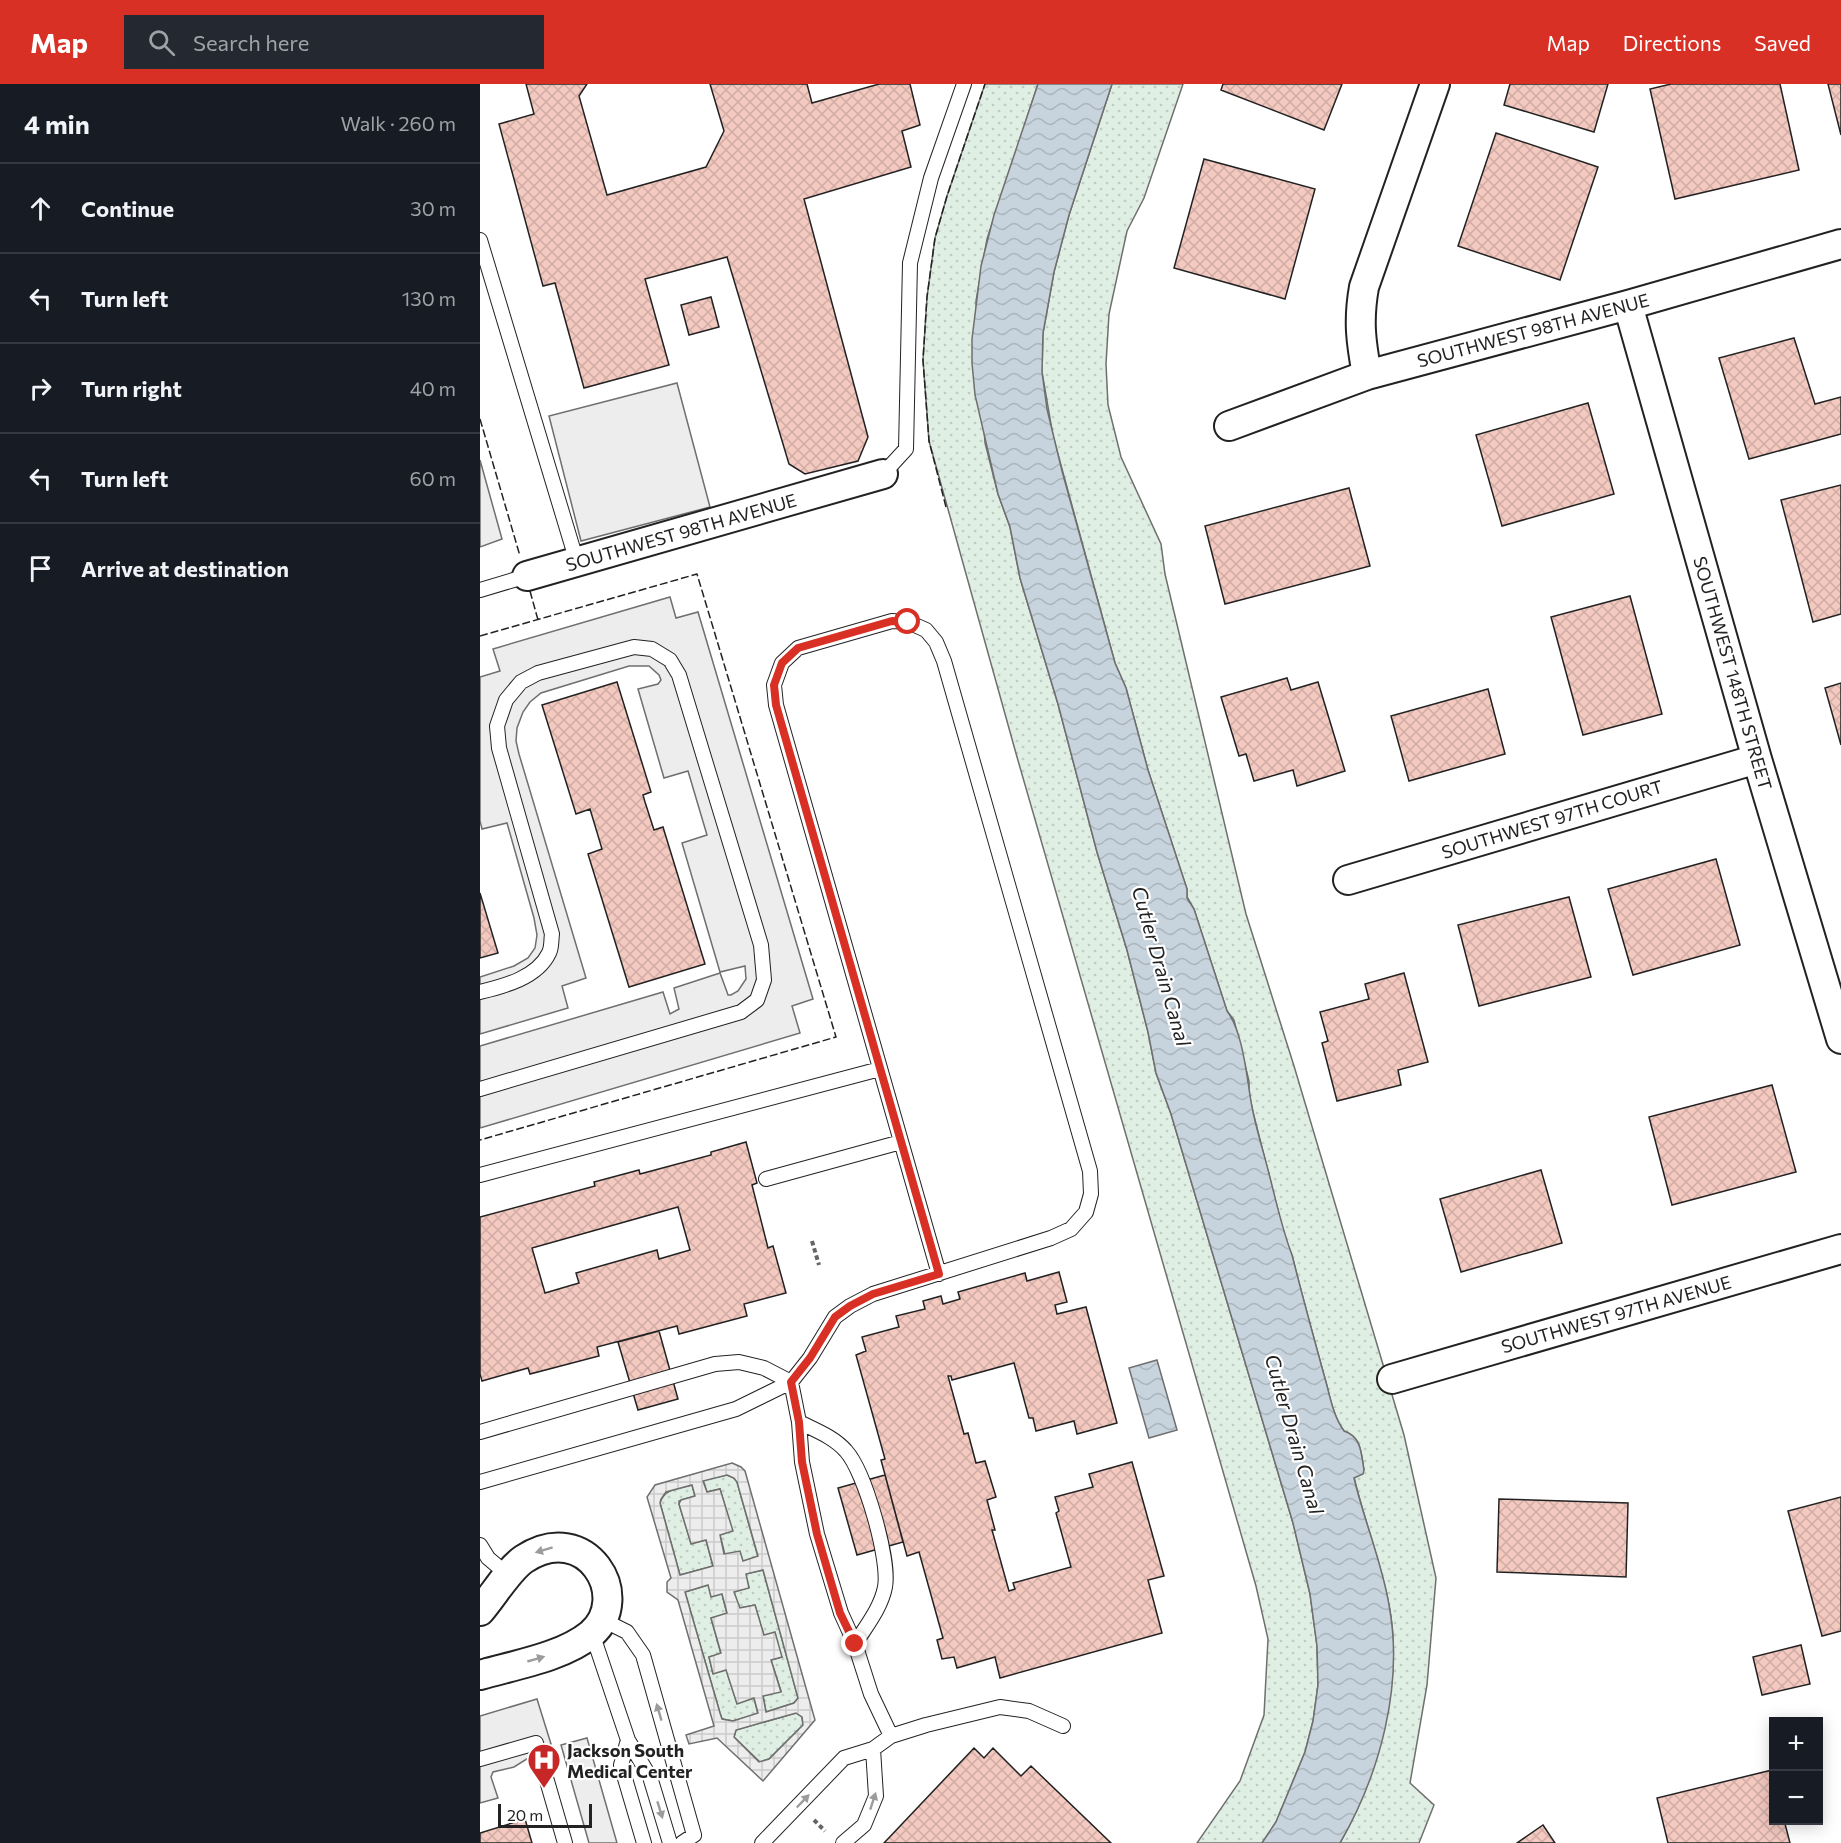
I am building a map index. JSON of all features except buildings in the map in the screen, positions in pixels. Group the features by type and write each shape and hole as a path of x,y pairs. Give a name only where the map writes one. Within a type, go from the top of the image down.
{"street":[{"path":"1367,375 1360,335 1360,309 1364,287 1435,84"},
{"name":"SOUTHWEST 98TH AVENUE","path":"1229,426 1367,375 1628,305 1841,244"},
{"name":"SOUTHWEST 148TH STREET","path":"1628,305 1757,759 1841,1039"},
{"name":"SOUTHWEST 98TH AVENUE","path":"527,576 883,474"},
{"name":"SOUTHWEST 97TH COURT","path":"1348,880 1757,759"},
{"name":"SOUTHWEST 97TH AVENUE","path":"1392,1379 1841,1249"},
{"path":"480,1611 522,1560 538,1551 558,1546 576,1550 591,1559 600,1571 606,1587 607,1603 598,1626 576,1644 557,1653 480,1675"}],"lane":[{"path":"883,474 906,449 910,263 932,178 964,84"},
{"path":"480,240 577,562"},
{"name":"SOUTHWEST 98TH AVENUE","path":"480,590 527,576"},
{"path":"480,1482 736,1409 791,1382 810,1358 835,1317 850,1306 873,1294 939,1274 1051,1238 1071,1229 1086,1212 1091,1194 1090,1171 944,661 936,642 926,630 908,622 892,621 798,648 782,663 774,685 776,705 939,1274"},
{"path":"480,993 516,980 542,965 550,951 552,934 499,748 497,726 506,700 521,682 538,673 634,647 652,649 670,660 679,675 761,945 764,980 756,1000 741,1012 480,1089"},
{"path":"480,1175 880,1069"},
{"path":"766,1179 901,1142"},
{"path":"480,1432 715,1364 739,1362 765,1368 791,1382"},
{"path":"791,1382 799,1422 802,1462 817,1534 840,1613 855,1644 871,1694 891,1736"},
{"path":"799,1422 832,1438 846,1450 862,1477 886,1565 885,1587 879,1606 855,1644"},
{"path":"480,1545 488,1558 508,1575"},
{"path":"670,1843 650,1778 628,1740 598,1626 627,1632 643,1655 694,1835 682,1843"},
{"path":"762,1843 844,1758 873,1749 891,1736 1000,1707 1029,1711 1063,1726"},
{"path":"628,1740 621,1765 644,1843"},
{"path":"480,1759 536,1743 565,1843"},
{"path":"843,1843 864,1824 876,1796 873,1749"}],"path":[{"path":"812,1241 819,1265"},
{"path":"813,1819 825,1831"}],"green space":[{"path":"985,84 1038,84 987,239 976,301 985,443 998,494 1010,527 1020,578 1127,950 1156,1073 1171,1114 1293,1523 1310,1594 1317,1646 1318,1685 1313,1721 1305,1752 1276,1822 1262,1843 1197,1843 1240,1781 1264,1715 1268,1639 1256,1586 1017,757 929,441 923,360 927,297 935,238"},
{"path":"1112,84 1183,84 1144,198 1127,231 1109,314 1106,364 1108,405 1121,457 1161,544 1165,574 1246,914 1294,1066 1404,1435 1436,1578 1427,1685 1410,1783 1434,1805 1419,1843 1340,1843 1354,1817 1376,1759 1390,1696 1393,1665 1393,1635 1389,1605 1354,1477 1364,1470 1361,1452 1354,1437 1344,1431 1340,1425 1332,1404 1292,1255 1285,1238 1253,1112 1249,1081 1234,1020 1227,1011 1194,909 1187,897 1187,889 1148,770 1126,688 1115,663 1053,436 1042,372 1043,333 1054,272 1069,215"},
{"path":"727,1475 737,1482 758,1557 742,1562 725,1555 720,1535 732,1530 720,1489 707,1492 703,1480"},
{"path":"692,1485 695,1496 679,1501 679,1504 691,1543 706,1540 713,1566 680,1575 660,1503 668,1492"},
{"path":"763,1570 798,1698 794,1703 766,1712 763,1696 781,1691 771,1660 782,1657 764,1636 755,1605 739,1608 734,1592 749,1587 745,1574"},
{"path":"708,1585 722,1594 727,1614 711,1618 721,1654 709,1657 713,1673 726,1669 737,1703 754,1698 758,1714 733,1721 722,1719 685,1592"},
{"path":"796,1713 802,1717 803,1725 769,1759 760,1762 734,1737 736,1730"}],"shaded area":[{"path":"677,383 710,507 581,541 549,416"},
{"path":"480,460 502,539 480,547"},
{"path":"670,597 676,618 698,612 813,999 792,1006 800,1033 480,1128 480,1046 663,992 670,1014 679,1009 674,988 720,973 728,995 731,995 738,991 746,979 745,966 720,972 682,843 707,835 688,771 664,778 638,689 658,684 661,680 649,666 629,666 541,693 523,712 517,728 516,741 519,754 586,978 562,986 568,1008 480,1034 480,977 514,966 528,958 535,948 537,935 507,823 482,829 480,821 480,677 500,671 493,649"},
{"path":"732,1463 745,1471 815,1720 763,1781 717,1738 689,1744 686,1735 714,1726 678,1600 667,1592 667,1582 671,1578 647,1497 655,1485","holes":["727,1475 737,1482 758,1556 743,1561 740,1551 724,1554 720,1535 733,1531 720,1489 707,1492 703,1481","692,1485 695,1496 681,1500 679,1504 691,1544 706,1540 713,1566 680,1575 660,1503 666,1492","763,1570 798,1698 794,1703 766,1712 763,1696 781,1692 771,1660 782,1657 775,1632 764,1635 755,1605 740,1608 734,1592 749,1588 746,1574","708,1585 711,1597 722,1594 727,1613 711,1618 721,1653 709,1657 713,1674 726,1670 737,1704 754,1698 758,1713 733,1721 722,1719 685,1592","796,1713 802,1717 803,1725 769,1759 759,1762 734,1737 736,1730"]},
{"path":"537,1699 551,1744 514,1767 493,1772 491,1777 498,1798 480,1803 480,1716"},
{"path":"587,1738 617,1843 589,1843 561,1745"}],"water":[{"name":"Cutler Drain Canal","path":"1038,84 1112,84 1069,215 1054,272 1043,333 1042,372 1047,409 1115,663 1126,688 1148,770 1187,889 1187,898 1194,909 1227,1011 1240,1040 1255,1122 1332,1404 1344,1431 1354,1437 1360,1447 1364,1470 1363,1474 1354,1478 1389,1605 1393,1635 1393,1666 1391,1697 1385,1728 1367,1788 1340,1843 1262,1843 1276,1822 1305,1752 1313,1721 1318,1685 1317,1646 1310,1594 1293,1523 1171,1114 1156,1073 1127,950 1020,578 1010,527 998,494 975,395 972,339 981,266 994,215"},
{"path":"1157,1360 1177,1430 1149,1438 1129,1368"}],"fence":[{"path":"946,507 929,441 923,360 927,297 935,238 985,84"},
{"path":"480,419 520,556"},
{"path":"480,636 697,574 836,1037 480,1140"},
{"path":"530,591 538,620"}],"place":[{"name":"Jackson South Medical Center","path":"544,1789"}],"route":[{"path":"855,1644 840,1613 817,1534 802,1462 799,1422 791,1382 810,1358 835,1317 850,1306 873,1294 939,1274 776,705 774,685 782,663 798,648 892,621 908,622"}]}
